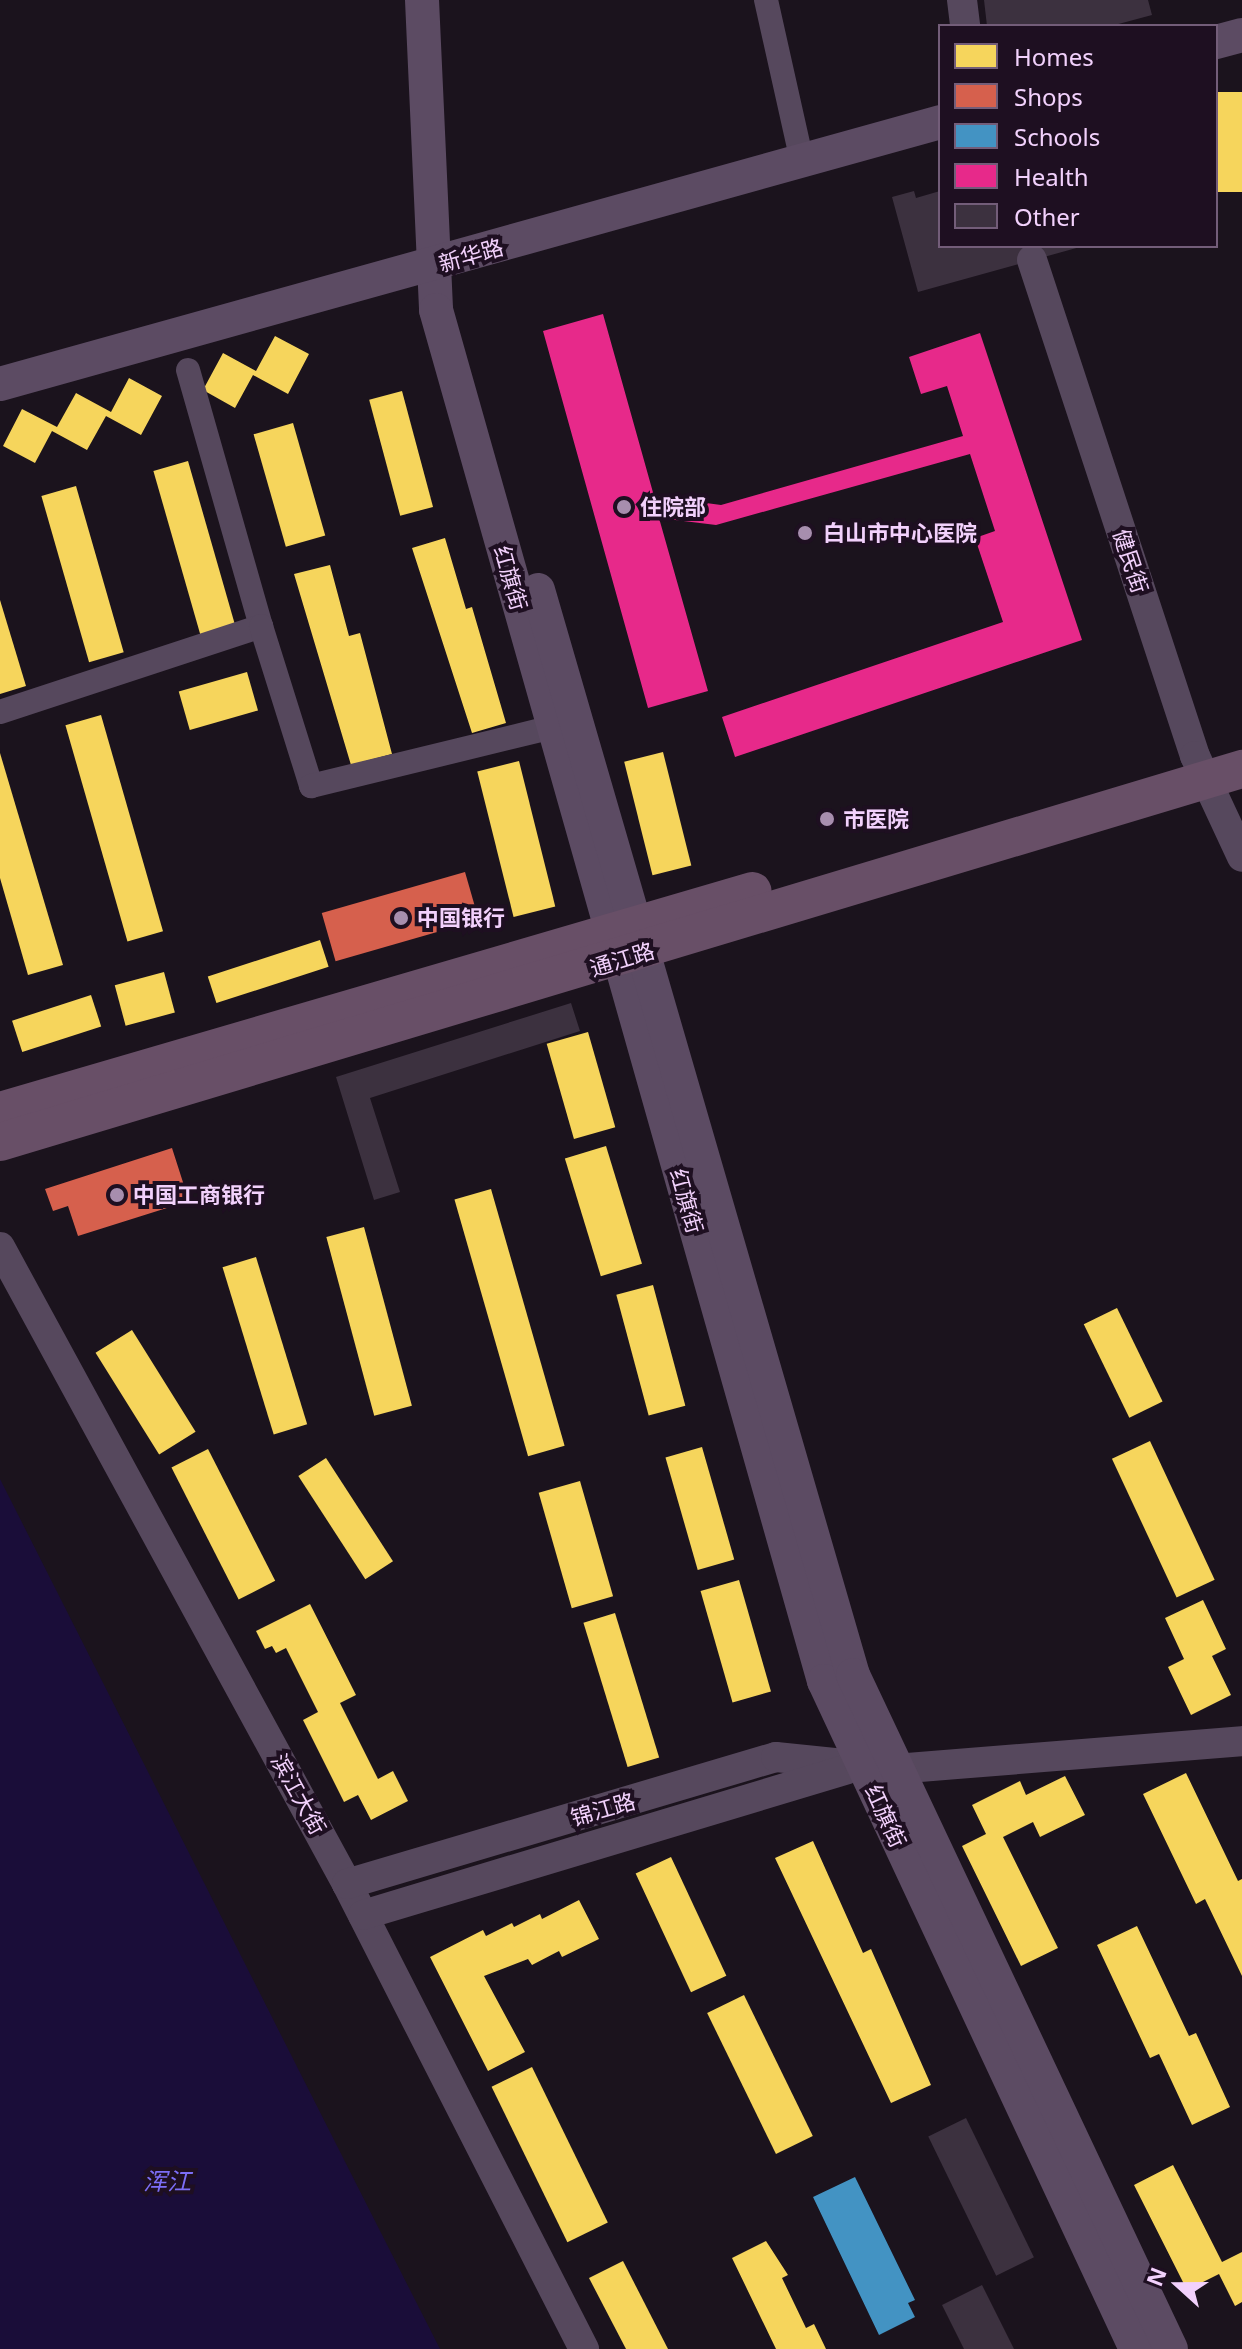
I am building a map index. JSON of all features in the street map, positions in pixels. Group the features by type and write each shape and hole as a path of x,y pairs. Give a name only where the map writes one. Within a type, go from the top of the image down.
{"main road":[{"name":"红旗街","path":"422,0 436,310 553,727 627,943 824,1681 1136,2349"},
{"path":"1218,41 1242,35"},
{"name":"新华路","path":"0,384 938,123"},
{"path":"435,265 455,300 627,943 853,1675 1171,2349"},
{"name":"通江路","path":"0,1142 627,943 1199,768 1242,742"},
{"name":"通江路","path":"1199,768 1242,769"},
{"name":"通江路","path":"0,1111 627,943"}],"street":[{"path":"766,0 802,161"},
{"path":"962,0 965,24"},
{"name":"健民街","path":"1032,260 1199,768 1242,857"},
{"path":"188,370 261,626 311,786 553,727"},
{"path":"0,712 261,626"},
{"name":"滨江大街","path":"0,1247 347,1884 584,2349"},
{"name":"锦江路","path":"347,1884 776,1757 895,1769 1242,1741"},
{"name":"锦江路","path":"363,1915 861,1764"}],"water":[{"name":"浑江","path":"0,1479 375,2221 440,2349 0,2349"}],"building: Homes":[{"path":"1218,92 1242,92 1242,192 1218,192"},
{"path":"275,336 309,354 288,394 253,375 235,408 203,390 223,353 256,371"},
{"path":"129,378 162,396 141,435 106,416 87,450 52,431 35,463 3,446 22,409 57,427 76,393 111,412"},
{"path":"402,391 433,507 400,516 369,400"},
{"path":"293,423 325,535 286,547 254,434"},
{"path":"188,461 236,627 201,637 153,471"},
{"path":"76,486 124,652 89,662 41,496"},
{"path":"445,538 466,609 472,607 506,723 472,733 412,548"},
{"path":"330,565 349,636 360,633 392,754 351,765 294,574"},
{"path":"0,600 26,686 0,694"},
{"path":"247,672 258,710 190,730 179,692"},
{"path":"101,715 163,931 127,941 65,725"},
{"path":"663,752 691,866 652,875 624,762"},
{"path":"0,753 63,965 28,975 0,878"},
{"path":"519,761 555,907 514,917 477,771"},
{"path":"320,940 329,967 216,1003 208,976"},
{"path":"164,972 175,1013 126,1026 115,985"},
{"path":"91,995 101,1026 22,1052 12,1021"},
{"path":"588,1032 615,1127 574,1139 547,1044"},
{"path":"606,1146 642,1264 601,1276 565,1159"},
{"path":"491,1189 565,1446 528,1456 454,1199"},
{"path":"364,1227 412,1406 374,1416 326,1237"},
{"path":"256,1257 307,1424 274,1435 223,1267"},
{"path":"653,1285 685,1406 649,1416 616,1295"},
{"path":"1117,1308 1163,1401 1129,1418 1084,1324"},
{"path":"132,1330 196,1432 159,1455 96,1353"},
{"path":"1150,1441 1215,1580 1177,1597 1112,1459"},
{"path":"702,1447 734,1559 698,1570 665,1457"},
{"path":"208,1449 275,1581 239,1599 171,1468"},
{"path":"326,1458 393,1561 365,1579 298,1476"},
{"path":"580,1481 613,1596 572,1608 539,1493"},
{"path":"739,1580 771,1692 733,1703 701,1591"},
{"path":"1203,1600 1226,1649 1212,1656 1231,1695 1191,1715 1168,1667 1184,1659 1165,1618"},
{"path":"310,1604 356,1695 340,1703 378,1779 393,1771 408,1801 371,1820 358,1795 344,1802 303,1720 318,1712 286,1648 276,1653 272,1646 265,1649 256,1631"},
{"path":"615,1613 659,1757 628,1767 583,1623"},
{"path":"1186,1773 1238,1881 1242,1879 1242,1976 1205,1899 1196,1904 1143,1794"},
{"path":"1065,1776 1085,1815 1040,1837 1033,1822 1003,1837 1058,1948 1021,1966 962,1846 986,1834 972,1805 1020,1781 1026,1795"},
{"path":"813,1841 863,1953 871,1949 931,2085 891,2103 775,1858"},
{"path":"671,1857 726,1976 691,1992 636,1873"},
{"path":"579,1900 599,1939 562,1957 559,1951 532,1965 528,1959 484,1976 525,2052 488,2071 430,1957 483,1930 486,1936 540,1914 542,1919"},
{"path":"1137,1926 1189,2036 1196,2033 1230,2107 1192,2125 1159,2054 1150,2058 1097,1945"},
{"path":"744,1995 813,2136 776,2154 707,2013"},
{"path":"532,2067 608,2222 567,2242 492,2087"},
{"path":"1173,2165 1222,2262 1242,2252 1242,2302 1235,2306 1219,2274 1187,2290 1134,2185"},
{"path":"766,2241 788,2275 782,2278 806,2328 814,2324 826,2349 776,2349 732,2258"},
{"path":"623,2261 668,2349 626,2349 589,2278"}],"building: Shops":[{"name":"中国银行","path":"465,872 479,920 336,961 322,913"},
{"name":"中国工商银行","path":"172,1148 189,1201 78,1236 68,1206 53,1211 45,1189"}],"building: Schools":[{"path":"855,2177 915,2300 908,2303 915,2317 879,2335 813,2197"}],"building: Health":[{"path":"603,314 654,496 721,505 963,436 947,386 921,394 909,357 980,333 1082,640 735,757 722,717 1003,622 975,538 995,531 970,454 716,525 659,518 708,691 648,708 543,331"}],"building: Other":[{"path":"984,0 1148,0 1152,15 1118,24 987,24"},
{"path":"914,191 916,198 938,192 938,248 1076,248 918,292 892,197"},
{"path":"571,1003 580,1031 370,1098 400,1192 374,1200 336,1077"},
{"path":"966,2118 1034,2257 996,2276 928,2136"},
{"path":"982,2285 1014,2349 964,2349 942,2305"}],"place":[{"name":"住院部","path":"624,507"},
{"name":"白山市中心医院","path":"805,533"},
{"name":"市医院","path":"827,819"},
{"name":"中国银行","path":"401,918"},
{"name":"中国工商银行","path":"117,1195"}]}
